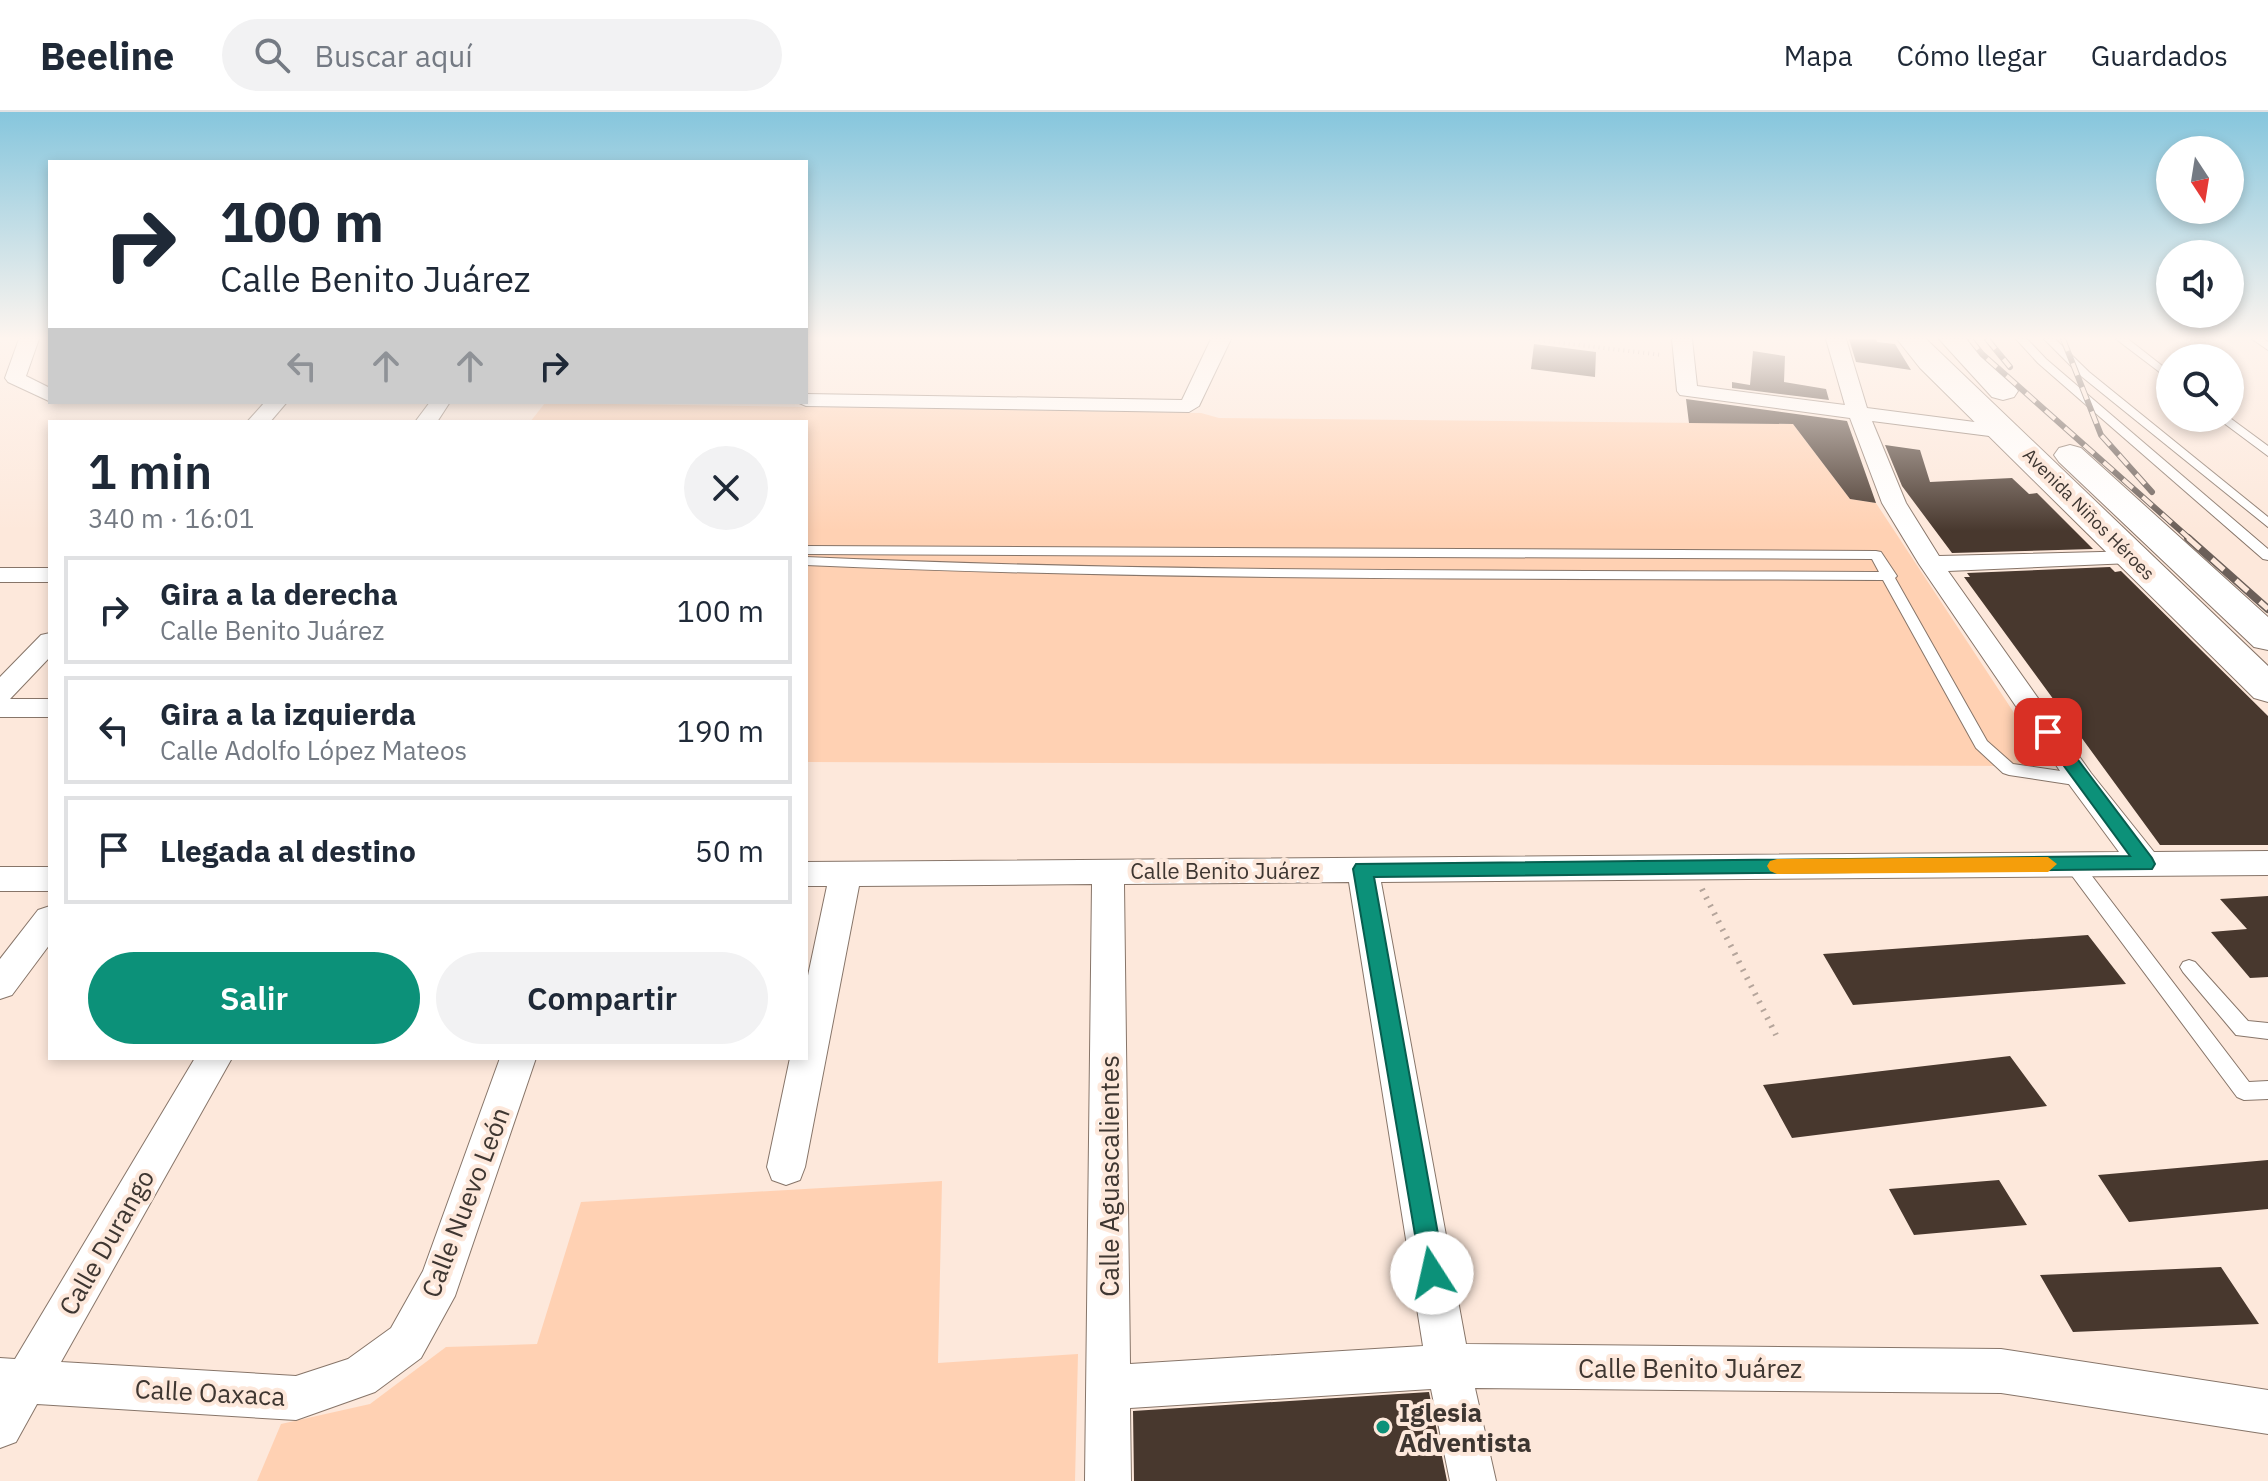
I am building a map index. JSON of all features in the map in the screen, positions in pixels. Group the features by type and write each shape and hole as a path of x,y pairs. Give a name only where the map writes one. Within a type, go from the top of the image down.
{"main road":[{"name":"Avenida Niños Héroes","path":"1974,403 2268,689"},
{"name":"Avenida Niños Héroes","path":"2015,403 2268,638"}],"street":[{"path":"990,403 1189,406 1190,403"},
{"path":"1779,403 2005,432"},
{"path":"1855,403 1894,503 1931,564 2081,780 2146,864"},
{"path":"260,420 275,404"},
{"path":"1931,564 2131,556"},
{"path":"0,575 48,575"},
{"path":"0,693 48,643"},
{"path":"0,708 48,708"},
{"name":"Calle Benito Juárez","path":"808,874 2268,863"},
{"path":"1363,869 1448,1366 1473,1481"},
{"name":"Calle Aguascalientes","path":"1108,871 1108,1481"},
{"path":"808,1059 846,873"},
{"path":"0,879 48,879"},
{"path":"0,985 48,922"},
{"name":"Calle Durango","path":"0,1426 12,1381 213,1060"},
{"name":"Calle Nuevo León","path":"406,1343 440,1281 517,1060"},
{"path":"786,1167 808,1060"},
{"name":"Calle Oaxaca","path":"12,1381 296,1398 360,1377 406,1343"},
{"name":"Calle Benito Juárez","path":"1110,1387 1448,1366 2001,1371 2268,1412"}],"lane":[{"path":"2091,403 2268,556"},
{"path":"2120,403 2268,523"},
{"path":"2242,432 2268,452"},
{"path":"808,550 1876,555 1981,744 2009,769 2081,780"},
{"path":"808,561 1226,572 1890,576"},
{"path":"2073,864 2244,1091 2268,1090"},
{"path":"2189,967 2243,1029 2268,1031"}],"path":[{"path":"1691,867 1776,1035"}],"shaded area":[{"path":"544,404 611,404 1201,413 1219,418 1793,424 1850,499 1876,503 2049,766 808,762 808,420 532,420"},
{"path":"942,1181 938,1363 1078,1354 1075,1481 257,1481 281,1424 370,1404 446,1347 537,1344 581,1202"}],"building":[{"path":"1686,403 1714,403 1847,421 1876,503 1850,499 1793,424 1689,423"},
{"path":"1885,445 1920,450 1930,482 2012,478 2029,494 2037,493 2093,549 1952,553 1902,486"},
{"path":"2110,567 2115,572 2121,571 2268,716 2268,845 2160,845 1964,577 1970,577 1967,573"},
{"path":"2268,896 2268,977 2250,978 2211,932 2247,929 2220,899"},
{"path":"2088,935 2126,984 1853,1005 1823,954"},
{"path":"2010,1056 2047,1106 1792,1138 1763,1085"},
{"path":"2268,1160 2268,1209 2129,1222 2098,1175"},
{"path":"1999,1180 2027,1225 1914,1235 1889,1189"},
{"path":"2221,1267 2259,1324 2073,1332 2040,1275"},
{"path":"1429,1392 1447,1481 1134,1481 1133,1411"}],"railway":[{"path":"2037,403 2191,540"},
{"path":"2088,403 2101,435 2152,492"},
{"path":"2188,538 2268,609"}],"slow traffic":[{"path":"1777,866 2048,864"}],"place":[{"name":"Iglesia Adventista","path":"1383,1427"}],"route":[{"path":"1432,1273 1363,869 2146,864 2048,732"}]}
